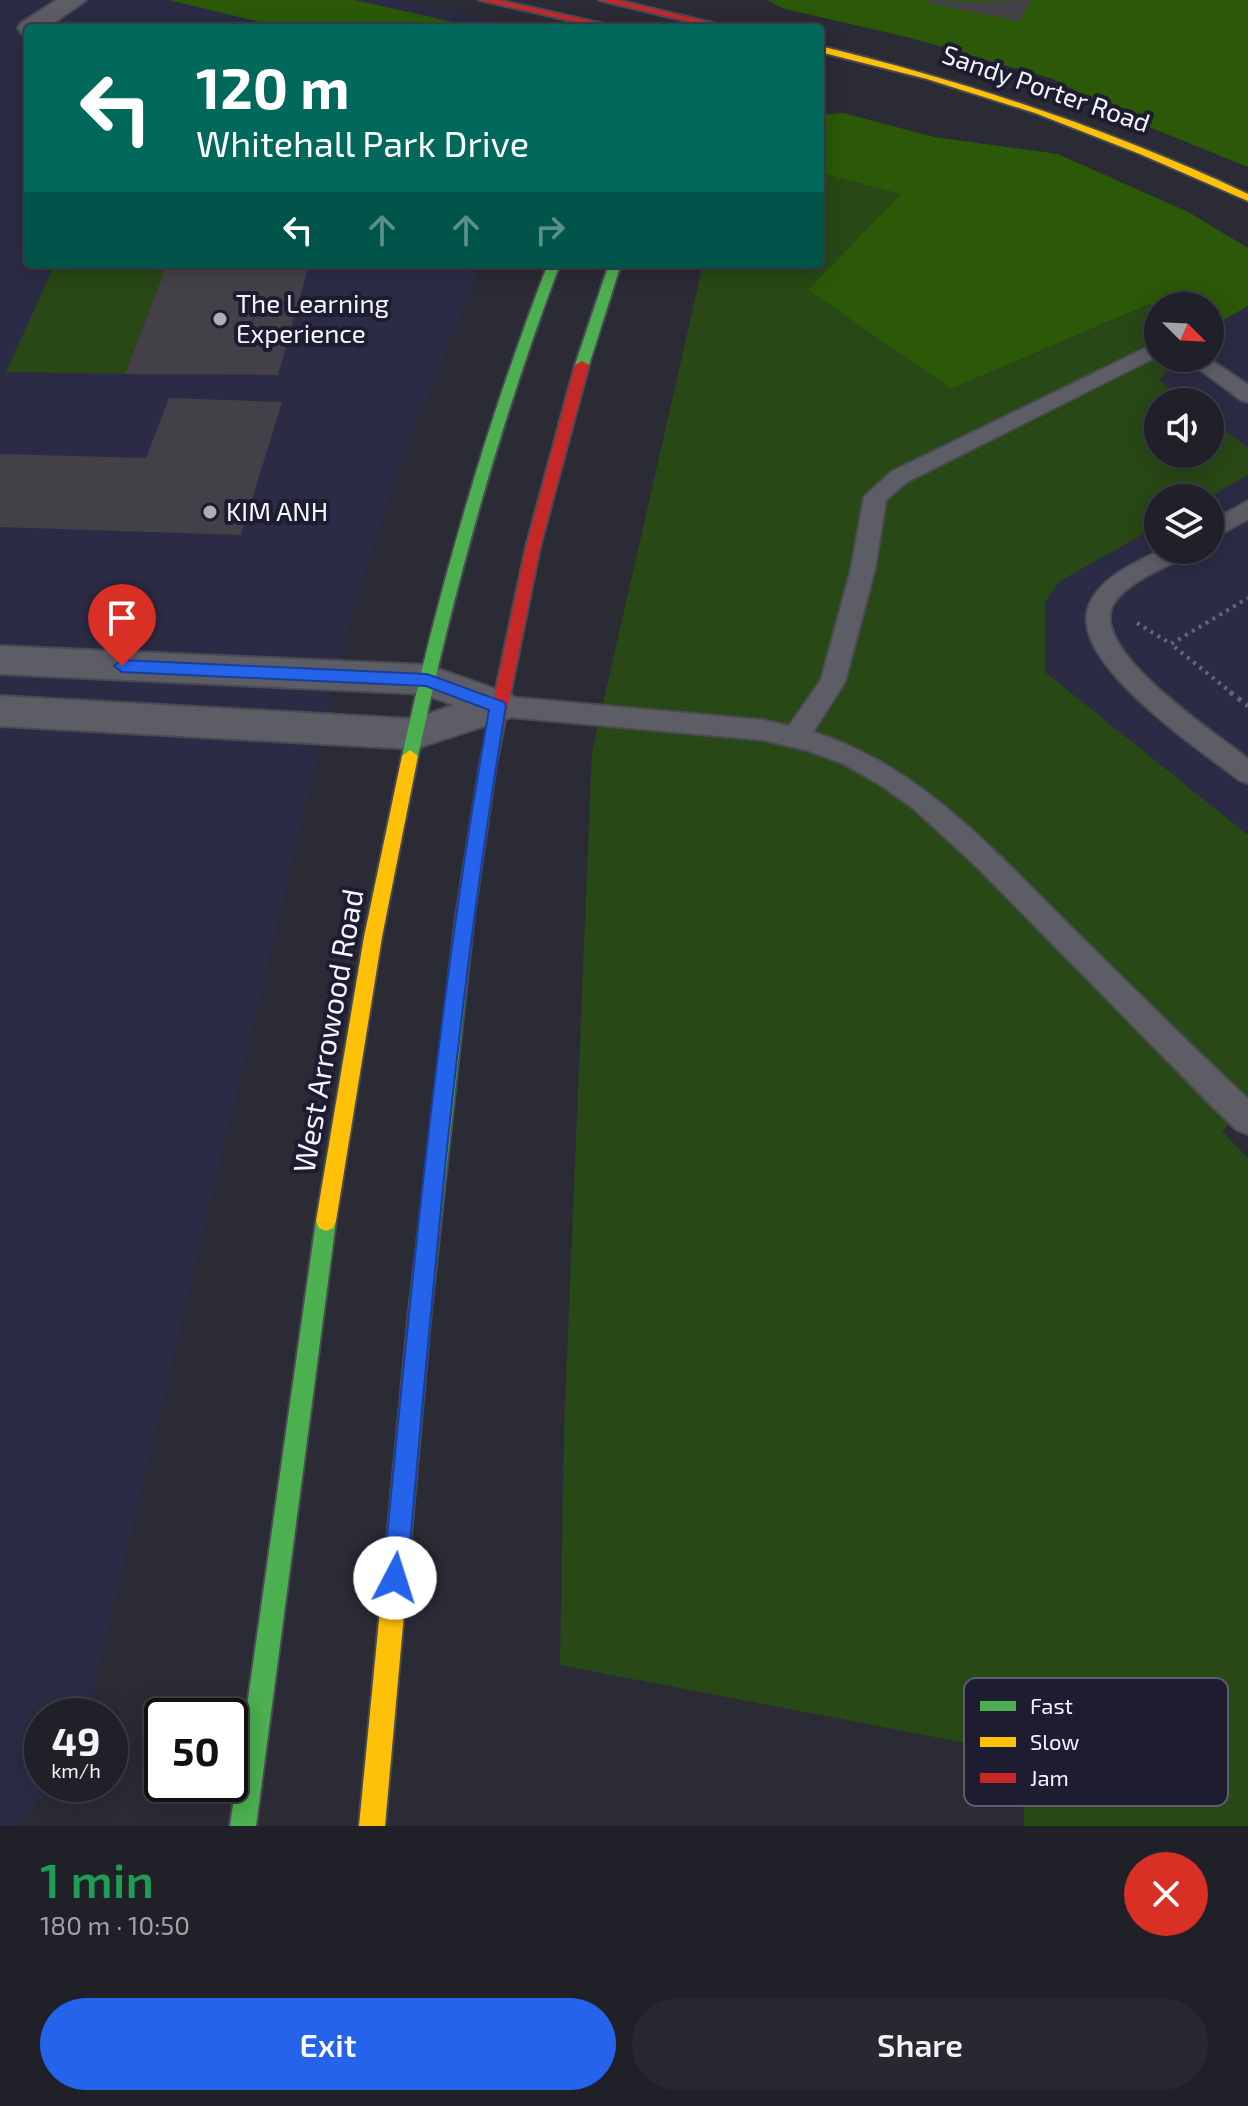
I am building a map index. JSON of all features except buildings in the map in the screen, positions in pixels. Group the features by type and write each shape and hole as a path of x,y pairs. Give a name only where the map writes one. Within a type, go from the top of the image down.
{"main road":[{"path":"484,0 598,24"},
{"path":"604,0 717,23"},
{"name":"Sandy Porter Road","path":"824,50 932,76 1044,111 1106,134 1248,198"},
{"name":"Sandy Porter Road","path":"863,79 1041,130 1176,183 1246,217"},
{"name":"West Arrowood Road","path":"243,1826 325,1214 371,941 427,680 496,427 520,351 552,268"},
{"path":"372,1826 430,1202 475,840 498,706 560,440 614,268"}],"street":[{"path":"20,28 33,0"},
{"path":"27,24 66,1"},
{"path":"0,660 427,680 498,706"},
{"path":"0,711 414,734 498,706"}],"lane":[{"path":"797,735 833,682 863,569 875,497 899,477 1144,355"},
{"path":"1214,372 1248,395"},
{"path":"1224,524 1248,509"},
{"path":"1156,564 1112,590 1102,602 1098,626 1103,645 1136,682 1248,773"},
{"path":"498,706 797,735 868,763 934,808 1245,1111"}],"path":[{"path":"1171,644 1248,598"},
{"path":"1137,623 1171,644 1248,706"}],"shaded area":[{"path":"0,0 398,0 513,24 24,24 24,268 479,268 397,472 351,617 91,1698 24,1698 24,1802 38,1802 18,1826 0,1826"},
{"path":"1248,306 1248,448 1224,430 1224,388 1170,388 1159,380 1166,372 1224,372 1224,320"},
{"path":"1248,475 1248,835 1045,672 1045,602 1060,581 1144,534 1144,564 1224,564 1224,489"}],"green space":[{"path":"168,0 354,0 462,24 269,24"},
{"path":"767,0 1248,0 1248,167 1127,118 1053,79 911,38 785,9"},
{"path":"843,113 934,137 1058,154 1188,212 1248,248 1248,306 1224,320 1224,292 1144,292 1144,307 951,389 808,290 901,194 824,174 824,115"},
{"path":"824,174 902,194 808,290 951,389 1144,307 1144,372 1166,372 1159,380 1170,388 1144,388 1144,468 1224,468 1224,430 1248,448 1248,475 1224,489 1224,484 1144,484 1144,534 1060,581 1045,602 1045,672 1248,835 1248,1105 1222,1131 1248,1158 1248,1826 1024,1826 1024,1806 1228,1806 1228,1678 964,1678 964,1743 560,1665 564,1429 592,752 702,268 824,268"},
{"path":"53,268 165,268 125,374 6,372"}],"traffic: fast":[{"path":"410,756 438,631 471,507 509,385 552,268"},
{"path":"582,365 614,268"},
{"path":"420,1311 465,916 488,765"},
{"path":"243,1826 326,1221"}],"traffic: slow":[{"path":"824,50 930,77 1038,111 1144,151 1248,198"},
{"path":"326,1221 373,937 410,756"},
{"path":"372,1826 420,1311"}],"traffic: jam":[{"path":"484,0 598,24"},
{"path":"604,0 710,24"},
{"path":"488,765 533,547 582,365"}],"place":[{"name":"The Learning Experience","path":"220,319"},
{"name":"KIM ANH","path":"210,512"}],"route":[{"path":"122,666 427,680 498,706 475,840 430,1202 395,1578"}]}
